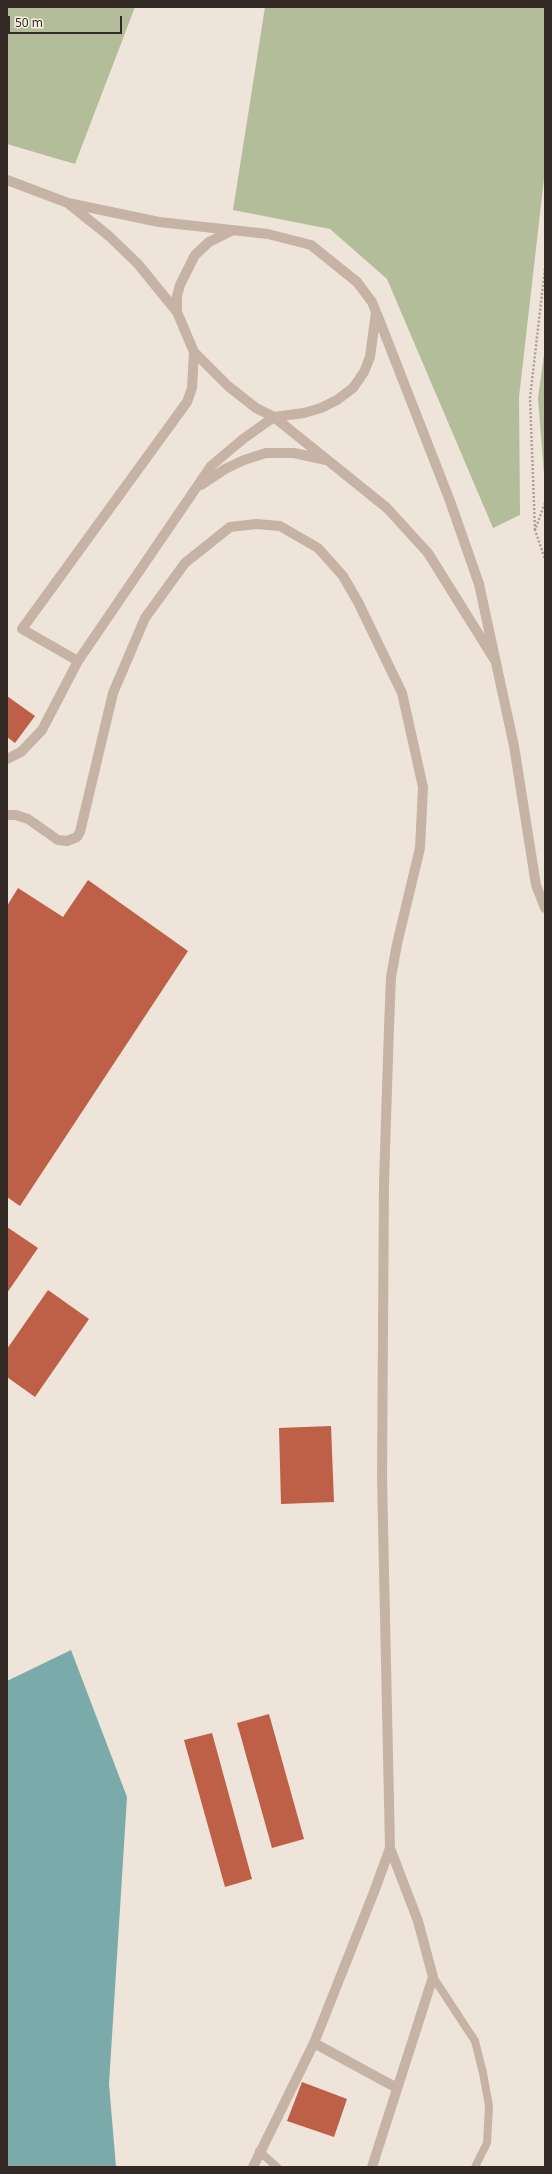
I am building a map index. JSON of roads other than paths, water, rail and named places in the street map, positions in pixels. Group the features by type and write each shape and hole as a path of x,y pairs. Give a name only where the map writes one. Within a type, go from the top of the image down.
{"street":[{"path":"7,180 68,203 159,222 268,234 310,246 358,282 372,302 450,501 479,584 514,746 536,885 545,908"},
{"path":"68,203 109,236 138,264 177,312 194,352 228,386 256,408 274,417 387,508 428,553 496,662"},
{"path":"177,312 176,296 195,254 209,242 231,231"},
{"path":"7,759 21,752 42,730 78,661 211,466 274,417 304,413 321,408 353,388 364,372 370,357 376,312"},
{"path":"78,661 22,629 187,402 192,388 194,352"},
{"path":"196,489 225,469 244,460 266,453 294,453 329,461"},
{"path":"7,815 16,815 28,819 58,840 67,842 77,837 80,832 113,693 145,618 185,563 230,527 256,524 280,526 318,548 343,576 358,602 402,694 423,786 420,848 394,958 391,977 384,1183 382,1477 390,1848 418,1922 433,1977 372,2167"},
{"path":"253,2167 259,2150 314,2043 390,1848"},
{"path":"314,2043 397,2088"}],"lane":[{"path":"433,1977 475,2041 483,2073 489,2106 487,2143 475,2167"},
{"path":"259,2150 277,2167"}],"water":[{"path":"71,1650 127,1797 109,2084 116,2167 7,2167 7,1681"}]}
